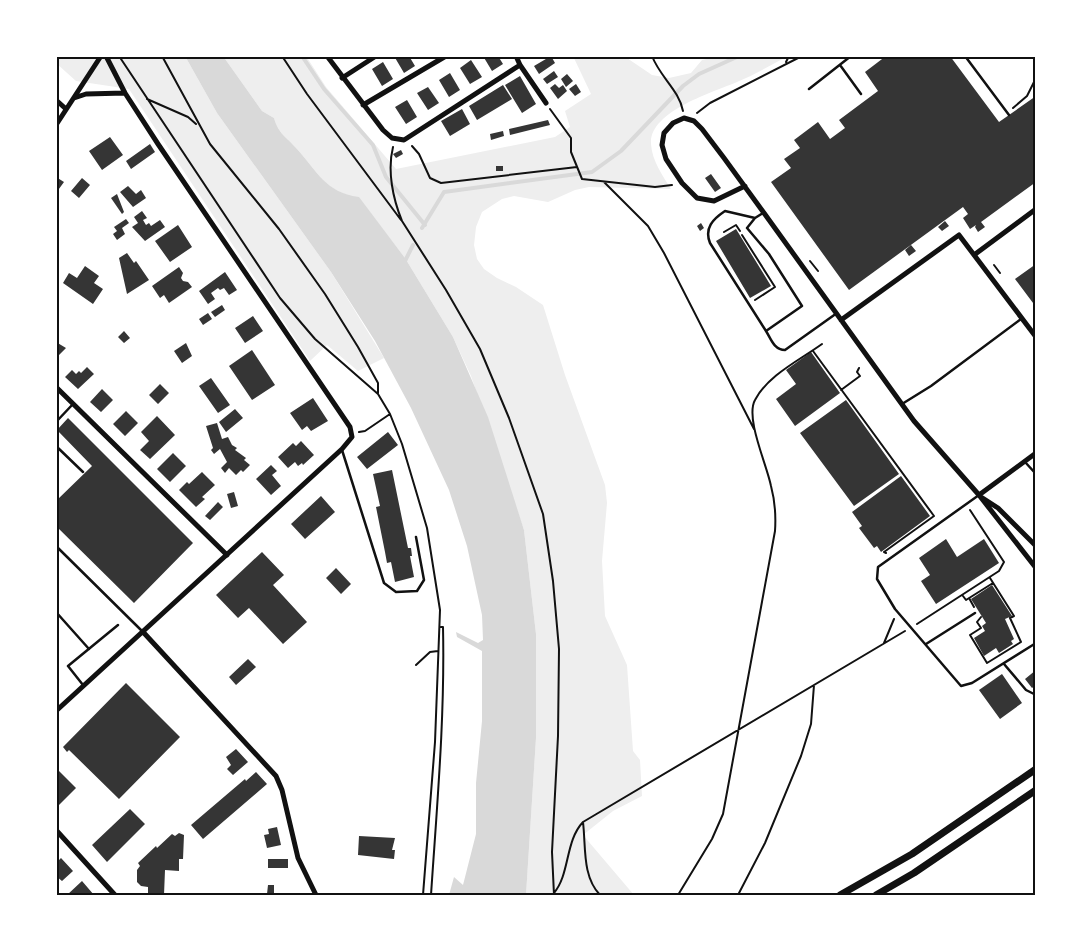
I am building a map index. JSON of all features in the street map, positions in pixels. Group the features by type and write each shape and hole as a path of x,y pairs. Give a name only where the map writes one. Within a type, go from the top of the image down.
{"main road":[{"path":"840,895 912,854 1036,769"},
{"path":"876,895 914,873 1036,790"}],"street":[{"path":"56,124 101,56"},
{"path":"56,711 144,633 342,449 349,442 352,432 125,93 106,56"},
{"path":"327,56 383,130 392,138 404,140 520,65"},
{"path":"342,78 376,56"},
{"path":"363,105 446,56"},
{"path":"516,56 546,103"},
{"path":"73,98 86,94 125,93"},
{"path":"56,100 66,109"},
{"path":"745,186 723,198 707,201 697,198 682,184 666,159 662,145 664,133 668,128 684,118 690,119 702,129 745,186 902,404 1036,568"},
{"path":"974,255 1036,209"},
{"path":"842,320 959,235 1036,336"},
{"path":"56,388 227,555"},
{"path":"978,495 1036,453"},
{"path":"978,495 998,508 1036,546"},
{"path":"144,633 276,776 282,790 298,858 316,895"},
{"path":"56,830 115,895"}],"lane":[{"path":"809,88 851,56"},
{"path":"965,56 1008,113"},
{"path":"840,65 861,94"},
{"path":"755,218 725,211 713,221 708,233 710,243 777,348 785,350 836,313"},
{"path":"764,213 755,218 746,228 769,254 802,306 766,331"},
{"path":"902,404 930,386 1022,318"},
{"path":"56,422 74,404"},
{"path":"56,446 83,472"},
{"path":"342,449 384,584 396,592 416,591 424,580 416,537"},
{"path":"1024,461 1036,474"},
{"path":"978,495 878,567 876,575 895,609 961,686 967,686 1036,643"},
{"path":"56,546 144,633"},
{"path":"56,612 67,627 89,648"},
{"path":"926,644 975,613"},
{"path":"84,686 68,666 118,625"},
{"path":"1004,664 1026,690 1036,695"}],"path":[{"path":"119,56 145,98 291,312 315,339 378,394 390,414 410,468 427,528 434,562 440,627 423,895"},
{"path":"162,56 193,112 198,126 210,144 279,229 325,294 378,383 378,394"},
{"path":"282,56 307,94 402,221 450,296 480,350 509,418 543,514 554,581 559,649 558,736 552,852 554,894"},
{"path":"652,56 656,66 678,95 684,118"},
{"path":"785,64 790,56"},
{"path":"690,119 710,103 739,90 802,56"},
{"path":"1008,113 1028,96 1036,78"},
{"path":"145,98 188,117 198,126"},
{"path":"546,103 571,138 572,152 581,176 585,180 655,187 682,184"},
{"path":"402,221 389,166 394,144 404,140 416,148 430,178 441,183 577,167"},
{"path":"604,182 648,226 664,253 755,431"},
{"path":"724,232 736,225 774,287 748,304"},
{"path":"994,265 1000,273"},
{"path":"678,895 712,839 723,814 775,531 772,486 755,431 752,410 758,396 777,376 822,344"},
{"path":"813,351 934,516 884,552 889,559"},
{"path":"841,390 860,376 857,372 859,368"},
{"path":"352,432 365,431 390,414"},
{"path":"554,894 559,887 565,862 582,822 883,645 1000,571 1004,562 969,509"},
{"path":"969,598 982,619 977,622 981,628 970,635 987,663 1021,642 1010,618 1014,616 990,578"},
{"path":"962,595 966,600 993,583"},
{"path":"883,645 892,626 895,609"},
{"path":"431,895 443,728 445,669 443,627 440,627"},
{"path":"416,665 430,652 438,651"},
{"path":"738,895 764,843 801,756 811,724 814,685"},
{"path":"582,822 587,874 591,884 600,895"}],"shaded area":[{"path":"56,56 185,56 217,113 331,272 384,358 358,371 327,345 310,361 129,89 76,81 56,63"},
{"path":"185,56 223,56 262,111 274,118 281,132 323,180 338,191 359,197 405,258 453,337 488,417 524,530 536,634 536,738 526,895 449,895 454,877 463,885 476,834 476,783 482,721 482,651 457,637 456,632 478,643 483,640 482,615 467,546 449,490 411,408 375,341 331,272 217,113"},
{"path":"223,56 306,56 326,87 396,169 555,137 570,127 565,111 591,94 573,56 624,56 652,75 669,78 691,73 702,60 721,56 788,56 743,79 685,104 660,122 653,132 651,144 658,168 671,189 589,187 575,190 548,202 514,196 502,199 482,212 476,227 474,245 477,259 484,269 543,305 565,375 605,485 607,503 602,561 605,616 627,665 633,751 640,760 642,796 613,811 583,835 634,895 526,895 536,738 536,634 524,530 471,376 453,337 405,258 359,198 338,191 323,180 281,132 274,118 262,111"}],"building":[{"path":"394,56 409,56 415,66 404,73"},
{"path":"483,56 498,56 503,64 492,71"},
{"path":"551,56 555,63 539,74 534,66"},
{"path":"886,56 950,56 999,122 1036,96 1036,182 981,222 985,227 978,232 975,227 976,225 970,229 963,218 968,214 963,207 849,290 771,182 791,168 784,159 800,148 794,140 818,122 830,139 845,128 839,120 878,91 865,72"},
{"path":"471,60 482,77 470,84 460,68"},
{"path":"383,62 393,79 382,86 372,69"},
{"path":"554,71 558,77 547,84 543,79"},
{"path":"450,73 460,90 449,97 439,80"},
{"path":"567,74 573,81 566,87 561,79"},
{"path":"520,76 536,104 522,113 505,85"},
{"path":"555,84 559,88 563,85 567,91 558,99 550,88"},
{"path":"576,84 581,92 575,96 569,89"},
{"path":"503,85 512,99 477,120 469,106"},
{"path":"428,87 439,103 428,110 417,93"},
{"path":"407,100 417,117 406,124 395,107"},
{"path":"462,109 470,124 450,136 441,121"},
{"path":"548,120 550,125 510,135 509,129"},
{"path":"503,131 504,136 491,140 490,134"},
{"path":"110,137 123,155 102,170 89,151"},
{"path":"150,144 155,152 131,169 126,161"},
{"path":"401,150 403,154 396,158 393,154"},
{"path":"496,166 503,166 503,171 496,171"},
{"path":"711,174 721,188 715,192 705,178"},
{"path":"56,177 64,182 56,193"},
{"path":"82,178 90,185 79,198 71,191"},
{"path":"128,186 136,194 141,190 146,198 133,207 120,192"},
{"path":"117,194 124,212 122,214 111,198"},
{"path":"142,211 147,218 143,220 146,225 149,223 151,226 160,220 165,227 145,241 132,227 138,223 134,217"},
{"path":"126,219 129,223 122,228 125,234 117,240 113,234 117,231 114,227"},
{"path":"945,221 949,226 942,231 938,227"},
{"path":"701,223 704,228 700,231 697,226"},
{"path":"178,225 192,247 170,262 155,241"},
{"path":"736,229 771,286 750,298 716,241"},
{"path":"911,245 916,251 909,256 905,250"},
{"path":"127,253 134,263 136,261 149,280 127,294 119,258"},
{"path":"1036,264 1036,307 1015,279"},
{"path":"85,266 99,276 94,283 103,289 93,304 63,283 69,273 77,278"},
{"path":"179,267 183,273 181,278 192,287 169,303 164,295 160,298 152,286"},
{"path":"225,272 237,290 229,295 224,288 220,290 218,288 211,293 215,299 208,304 199,291"},
{"path":"222,305 225,310 215,317 211,312"},
{"path":"208,313 212,319 203,325 199,319"},
{"path":"253,316 263,331 245,343 235,328"},
{"path":"124,331 130,338 124,343 118,337"},
{"path":"56,342 66,348 56,358"},
{"path":"186,343 192,356 182,363 174,351"},
{"path":"252,350 275,385 252,400 229,366"},
{"path":"811,352 840,393 795,426 776,399 796,384 786,370"},
{"path":"87,367 94,374 78,389 65,377 72,370 76,374 79,371 81,373"},
{"path":"211,378 230,405 218,413 199,386"},
{"path":"160,384 169,393 158,404 149,395"},
{"path":"102,389 113,400 101,412 90,402"},
{"path":"313,398 328,421 311,431 307,426 302,430 290,413"},
{"path":"846,400 899,474 854,506 800,433"},
{"path":"235,409 243,418 226,432 219,422"},
{"path":"126,411 138,423 125,436 113,424"},
{"path":"157,416 175,435 150,459 140,450 149,441 141,432"},
{"path":"68,418 193,543 134,603 56,526 56,501 92,466 57,430"},
{"path":"217,423 222,439 228,437 232,445 237,448 235,450 246,458 244,460 250,465 243,472 241,470 236,475 229,468 225,473 221,468 227,462 220,449 214,454 211,450 213,448 206,426"},
{"path":"388,432 398,445 367,469 357,457"},
{"path":"301,441 314,455 303,465 302,463 298,466 295,462 288,468 278,457 293,443 296,446"},
{"path":"173,453 186,466 170,482 157,469"},
{"path":"271,465 277,471 272,475 281,486 271,495 256,479"},
{"path":"392,470 408,548 411,548 412,556 410,556 414,577 395,582 391,562 387,563 376,507 380,506 373,474"},
{"path":"202,472 215,485 202,497 205,499 196,507 179,490"},
{"path":"901,476 930,516 881,552 877,546 874,548 859,528 862,526 852,512"},
{"path":"234,492 238,506 231,508 227,494"},
{"path":"321,496 335,512 305,539 291,524"},
{"path":"218,502 223,507 210,520 205,516"},
{"path":"946,539 957,557 984,539 999,563 936,604 921,581 930,575 919,558"},
{"path":"262,552 284,575 273,585 307,622 283,644 249,608 238,618 216,595"},
{"path":"336,568 351,584 341,594 326,578"},
{"path":"992,585 1012,616 1005,619 1014,639 1011,641 1013,644 999,653 996,648 984,656 974,638 985,631 982,626 986,623 971,599"},
{"path":"248,659 256,667 236,685 229,677"},
{"path":"1036,670 1036,685 1032,688 1025,679"},
{"path":"1002,674 1022,703 1000,719 979,690"},
{"path":"126,683 180,737 119,799 69,750 67,752 63,747"},
{"path":"236,749 248,762 233,775 227,769 231,765 226,757"},
{"path":"56,768 76,788 58,806 56,804"},
{"path":"256,772 267,784 203,839 191,825 245,779 246,781"},
{"path":"130,809 145,824 107,862 92,845"},
{"path":"277,827 281,845 267,848 264,835 269,834 268,829"},
{"path":"179,833 184,835 183,859 179,859 179,871 165,870 164,895 148,895 148,887 141,886 137,882 137,870 140,866 138,863 172,834 175,836"},
{"path":"359,836 395,838 392,850 395,850 394,859 358,855"},
{"path":"61,858 73,871 62,881 56,876 56,863"},
{"path":"268,859 288,859 288,868 268,868"},
{"path":"82,881 94,895 67,895"},
{"path":"268,885 274,885 274,894 267,894"}],"waterway":[{"path":"302,56 324,89 373,145 386,177 425,225"},
{"path":"422,228 444,192 592,172 621,151 683,86 699,74 739,56"},
{"path":"405,261 413,245"}]}
